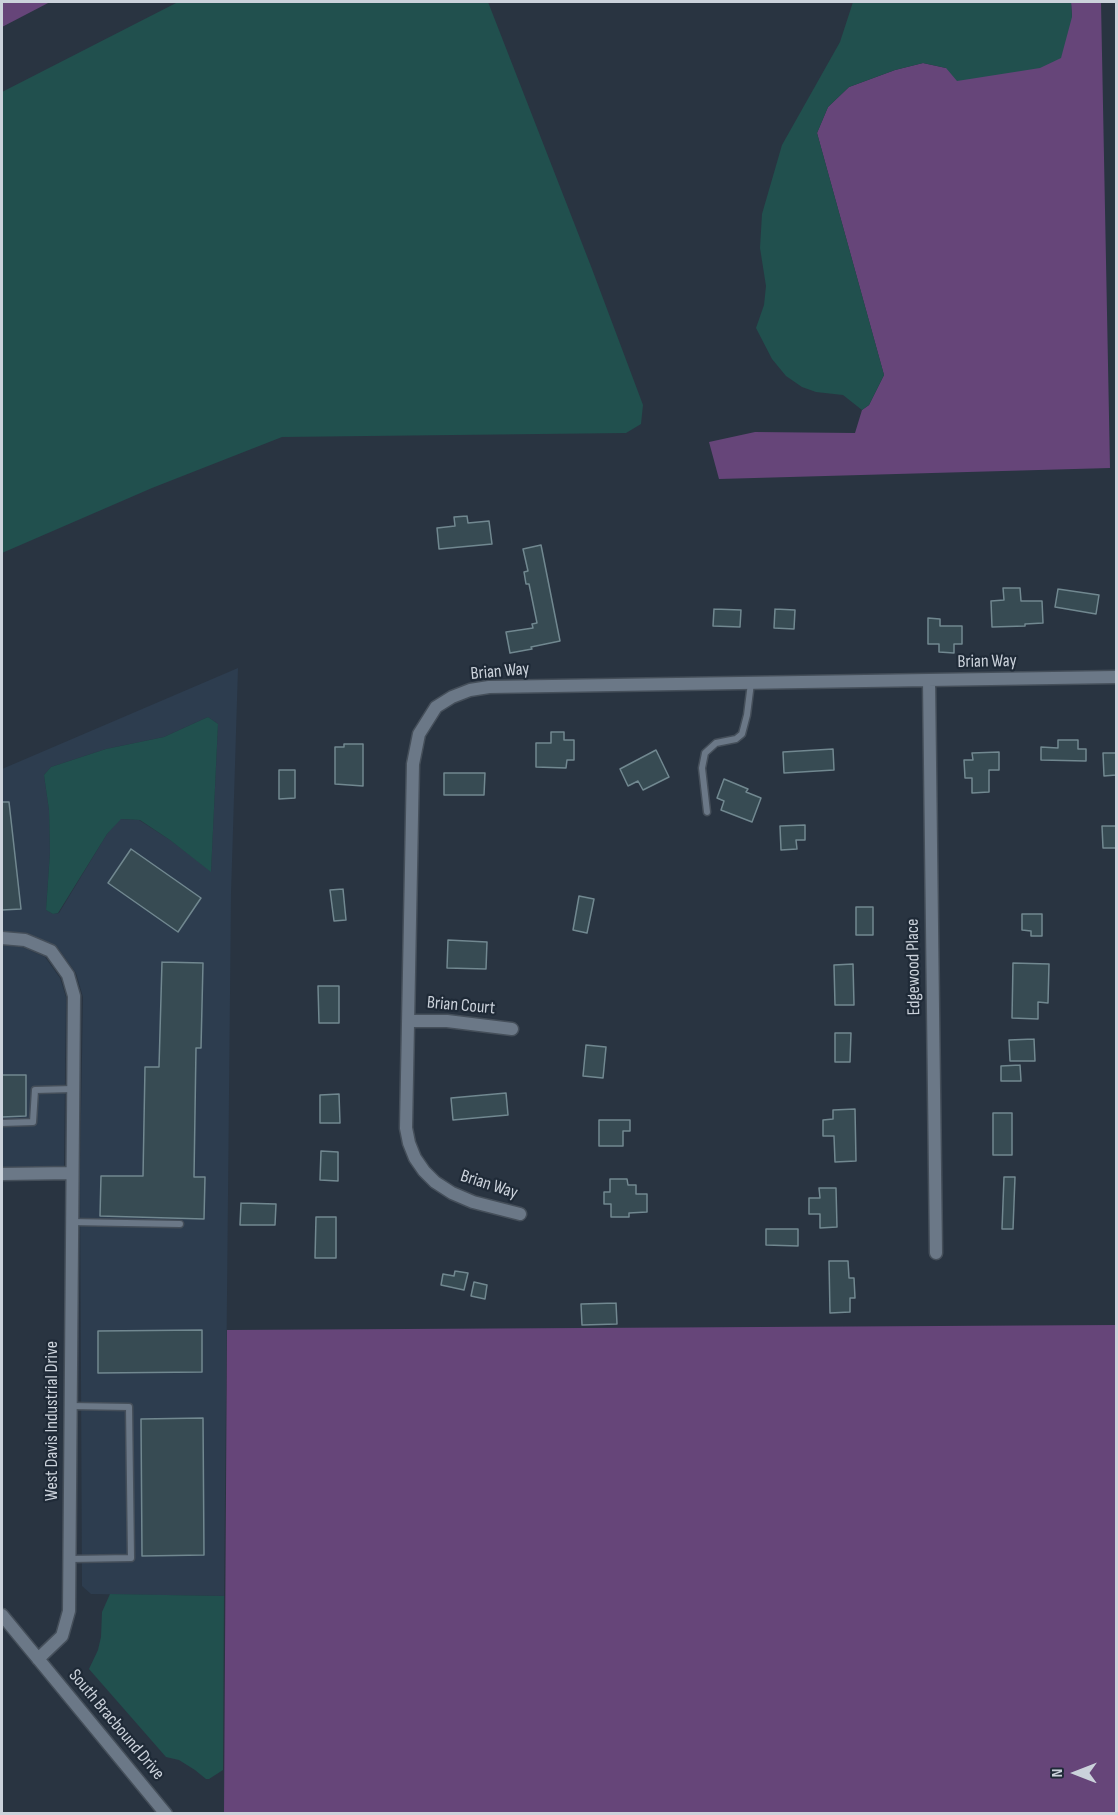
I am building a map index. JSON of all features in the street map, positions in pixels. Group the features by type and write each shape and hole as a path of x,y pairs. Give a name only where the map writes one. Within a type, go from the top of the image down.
{"street":[{"name":"Brian Way","path":"520,1214 473,1202 452,1193 435,1182 415,1158 406,1128 413,764 419,734 436,707 470,690 489,687 1116,677"},
{"name":"Edgewood Place","path":"929,681 936,1253"},
{"name":"West Davis Industrial Drive","path":"2,938 25,940 51,951 68,975 74,996 69,1611 62,1636 38,1659"},
{"name":"Brian Court","path":"408,1020 447,1021 512,1029"},
{"path":"2,1174 72,1173"},
{"name":"South Bracbound Drive","path":"2,1615 166,1814"}],"lane":[{"path":"707,812 702,768 705,753 711,746 736,739 742,734 751,683"},
{"path":"2,1123 33,1122 35,1090 73,1089"},
{"path":"72,1222 180,1224"},
{"path":"70,1406 129,1407 131,1558 70,1559"}],"shaded area":[{"path":"2,2 50,2 2,27"},
{"path":"178,2 488,2 643,405 641,424 626,433 282,437 152,488 2,553 2,92"},
{"path":"853,2 1071,2 1072,17 1061,58 1040,68 957,81 946,68 923,63 895,70 849,87 828,107 817,133 884,375 869,405 862,410 843,395 816,392 802,387 786,376 772,359 756,328 764,305 766,286 760,248 762,214 782,145 840,42"},
{"path":"1071,2 1101,2 1110,468 719,479 709,442 755,432 855,433 862,410 869,405 884,375 817,133 828,107 849,87 895,70 923,63 946,68 1072,17"},
{"path":"238,668 231,894 224,1596 91,1594 82,1586 80,1173 83,997 76,973 58,948 28,933 2,931 2,769","holes":["208,717 218,724 211,871 139,820 120,819 107,834 59,913 53,914 46,910 50,852 49,810 44,775 51,767 106,749 164,737"]},
{"path":"208,717 218,724 211,872 140,820 121,819 107,834 58,913 53,914 46,910 50,852 49,810 44,775 51,767 106,749 164,737"},
{"path":"2,945 22,947 45,957 60,978 66,997 64,1166 2,1167"},
{"path":"1116,1325 1116,1813 224,1813 227,1330"},
{"path":"110,1594 224,1596 223,1770 209,1779 179,1760 166,1757 89,1669 98,1650 102,1612"}],"building":[{"path":"467,516 468,523 489,521 492,544 439,549 437,528 455,526 454,517"},
{"path":"541,545 560,641 510,653 506,632 533,628 532,624 537,623 529,584 526,584 524,572 528,571 523,549"},
{"path":"1003,588 1020,588 1021,601 1042,601 1043,623 992,627 991,601 1004,600"},
{"path":"1058,589 1099,595 1096,614 1055,607"},
{"path":"714,609 741,610 740,627 713,626"},
{"path":"775,609 795,610 794,629 774,628"},
{"path":"928,618 940,619 940,626 962,626 962,644 954,644 954,653 939,652 939,644 928,644"},
{"path":"551,732 564,732 564,740 574,740 574,760 567,760 566,768 536,767 536,743 551,743"},
{"path":"1058,740 1078,740 1078,749 1086,749 1086,761 1041,760 1041,747 1058,748"},
{"path":"344,744 363,744 363,786 335,784 335,747 344,747"},
{"path":"833,749 834,770 784,773 783,752"},
{"path":"656,750 669,777 643,790 638,781 628,786 620,769"},
{"path":"999,752 999,770 989,770 989,792 972,793 972,778 965,778 964,760 973,760 972,753"},
{"path":"1103,753 1116,753 1116,775 1104,776"},
{"path":"279,770 295,770 295,798 279,799"},
{"path":"444,773 485,773 484,795 444,795"},
{"path":"724,779 748,789 746,792 761,798 752,822 721,810 724,801 717,798"},
{"path":"2,802 9,802 21,909 2,910"},
{"path":"805,825 805,840 796,840 797,849 781,850 780,826"},
{"path":"1102,826 1116,826 1116,848 1103,848"},
{"path":"131,849 201,898 178,932 108,883"},
{"path":"343,889 346,920 334,921 330,890"},
{"path":"579,896 594,899 587,933 573,930"},
{"path":"856,907 873,907 873,935 856,935"},
{"path":"1022,914 1042,914 1042,936 1031,936 1031,931 1022,930"},
{"path":"448,940 487,942 486,969 447,968"},
{"path":"162,962 203,963 201,1048 196,1048 194,1177 205,1177 204,1219 100,1216 101,1176 143,1176 145,1067 159,1067"},
{"path":"1013,963 1049,964 1048,1003 1038,1002 1038,1019 1012,1018"},
{"path":"853,964 854,1005 835,1005 834,965"},
{"path":"318,986 339,986 339,1023 319,1023"},
{"path":"835,1033 851,1033 850,1062 835,1062"},
{"path":"1034,1039 1035,1061 1010,1061 1009,1040"},
{"path":"586,1045 606,1047 603,1078 583,1076"},
{"path":"1020,1065 1021,1081 1001,1081 1001,1066"},
{"path":"2,1075 26,1075 26,1116 2,1117"},
{"path":"506,1093 508,1115 453,1120 451,1098"},
{"path":"339,1094 340,1123 320,1123 320,1095"},
{"path":"855,1109 856,1161 835,1162 834,1136 823,1136 823,1120 833,1119 833,1110"},
{"path":"993,1113 1012,1113 1012,1155 993,1155"},
{"path":"599,1120 630,1120 630,1131 623,1131 623,1146 599,1146"},
{"path":"321,1151 338,1152 338,1181 320,1180"},
{"path":"1004,1177 1015,1177 1013,1229 1002,1229"},
{"path":"610,1179 627,1179 628,1185 636,1185 636,1194 647,1194 647,1212 629,1213 629,1217 611,1217 611,1204 604,1204 604,1192 610,1192"},
{"path":"819,1188 836,1188 837,1227 820,1228 820,1214 809,1214 809,1198 820,1198"},
{"path":"241,1203 276,1204 275,1225 240,1225"},
{"path":"316,1217 336,1217 336,1258 315,1258"},
{"path":"766,1229 798,1229 798,1246 766,1245"},
{"path":"829,1261 848,1261 849,1278 854,1278 855,1298 850,1298 850,1312 830,1313"},
{"path":"455,1271 468,1273 464,1290 441,1285 443,1274 454,1276"},
{"path":"474,1282 487,1285 485,1299 471,1296"},
{"path":"616,1303 617,1324 582,1325 581,1304"},
{"path":"202,1330 202,1372 98,1373 98,1331"},
{"path":"203,1418 204,1555 142,1556 141,1419"}]}
